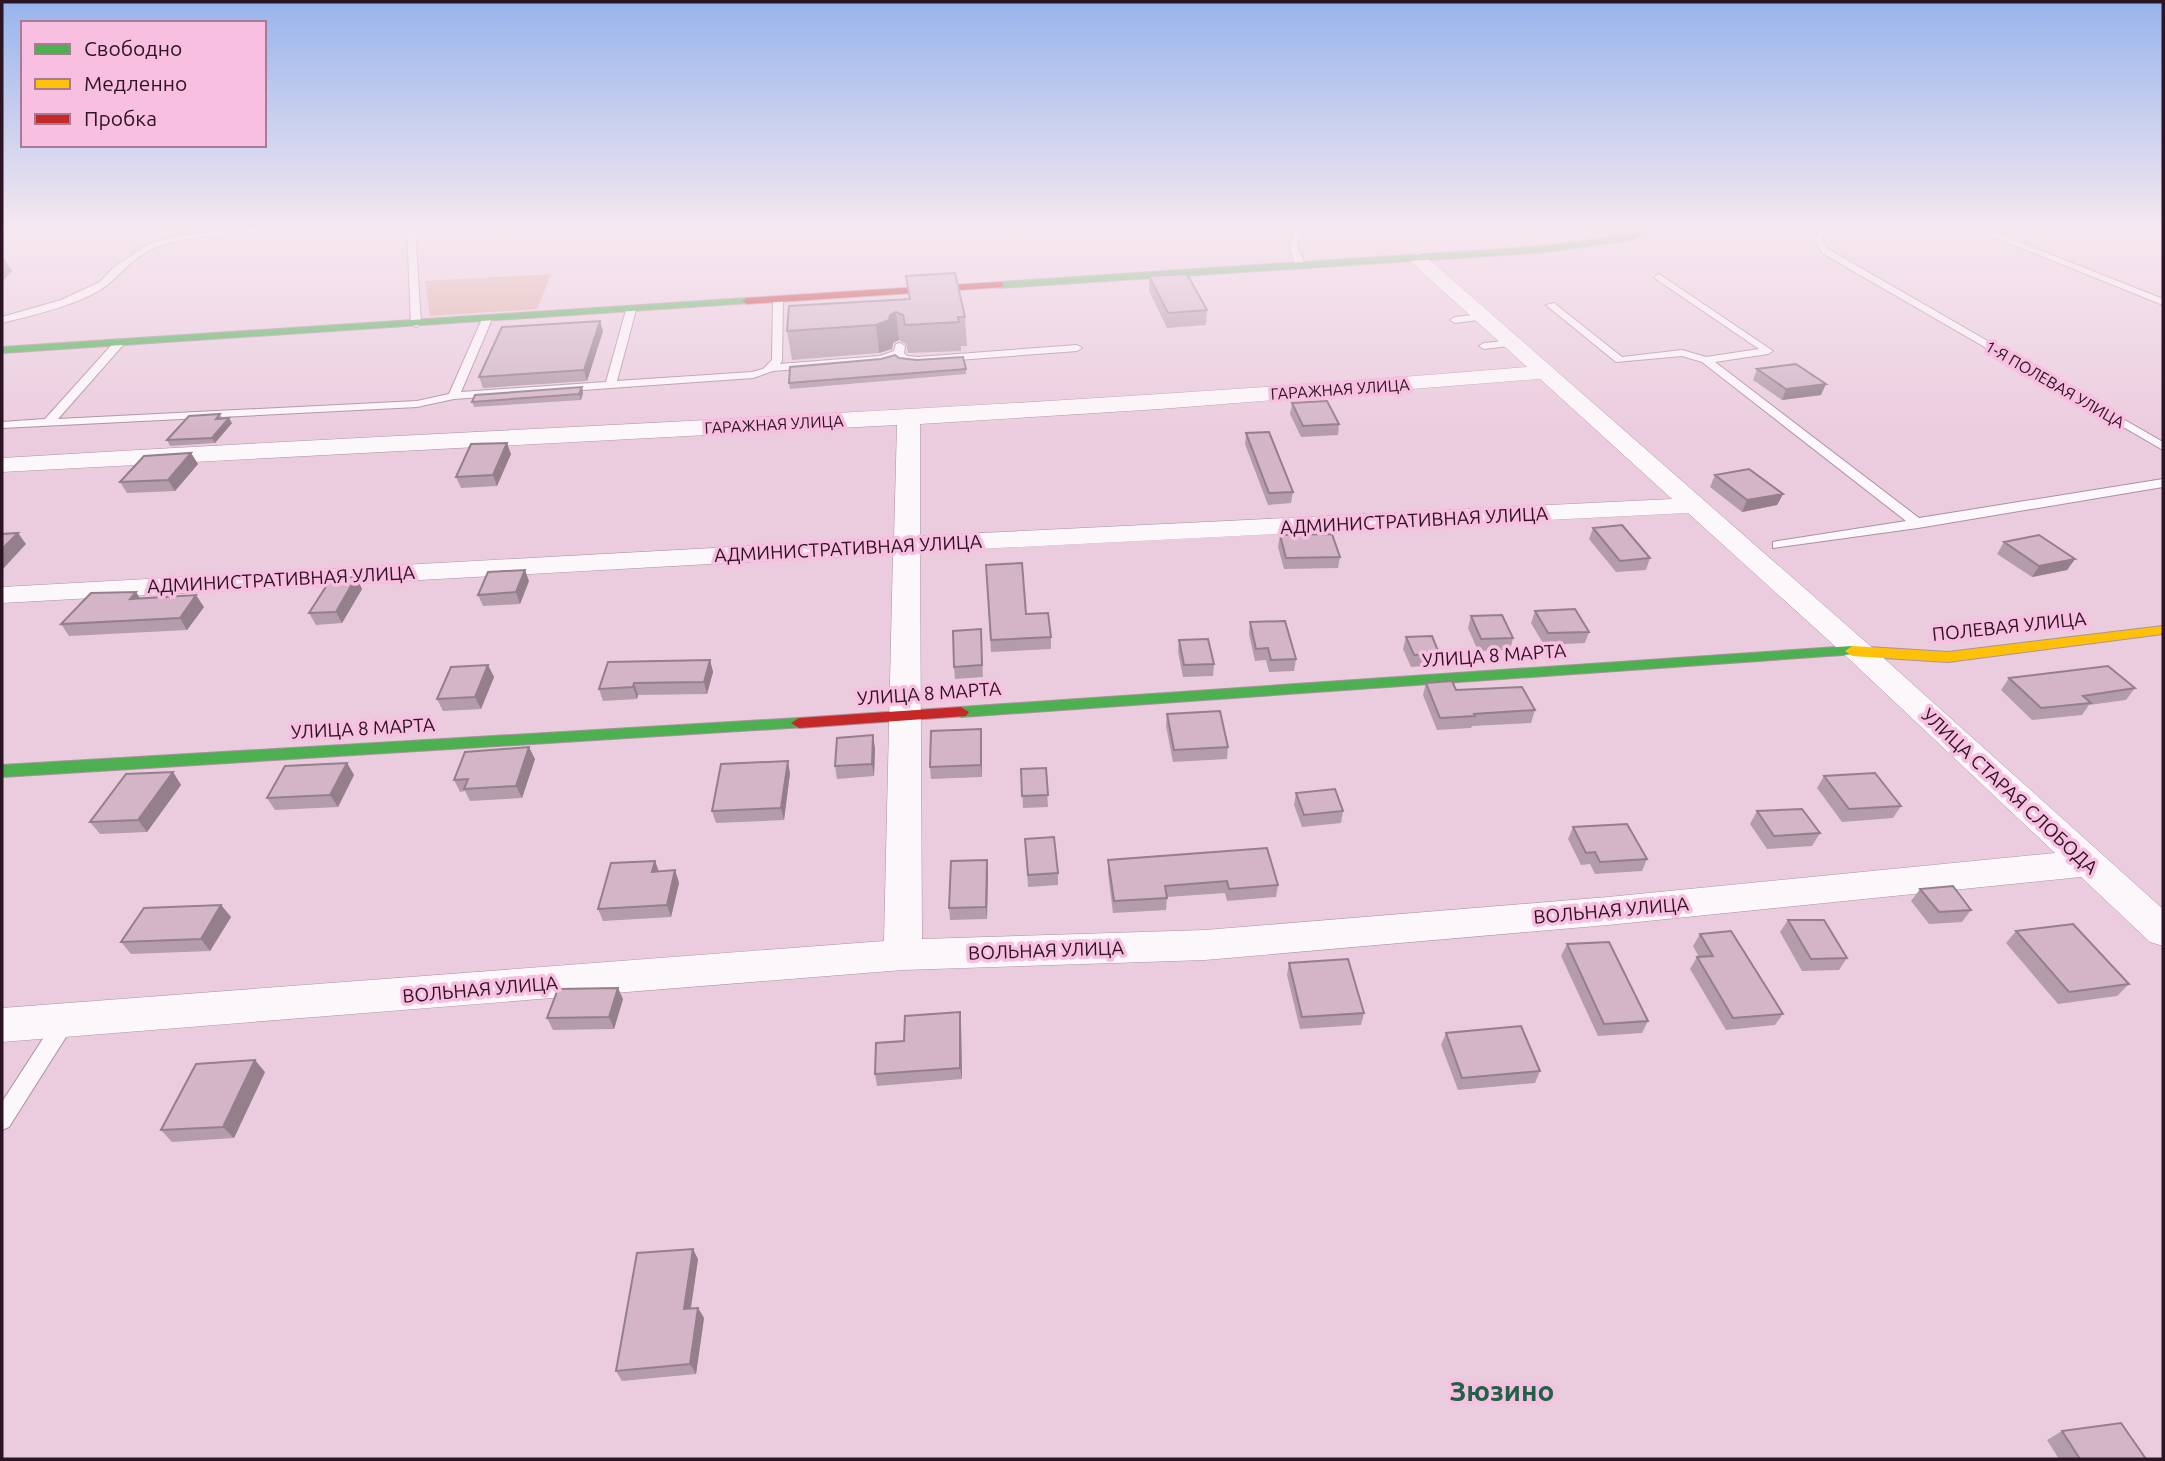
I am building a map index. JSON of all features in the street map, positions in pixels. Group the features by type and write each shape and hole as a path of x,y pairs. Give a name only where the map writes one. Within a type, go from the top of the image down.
{"street":[{"path":"2,350 839,296"},
{"name":"УЛИЦА СТАРАЯ СЛОБОДА","path":"1459,296 1858,651 2163,931"},
{"name":"ГАРАЖНАЯ УЛИЦА","path":"2,465 909,418 1320,391 1546,372"},
{"path":"903,955 905,545 909,418"},
{"name":"АДМИНИСТРАТИВНАЯ УЛИЦА","path":"2,595 1693,505"},
{"name":"ПОЛЕВАЯ УЛИЦА","path":"1858,651 1948,657 2163,630"},
{"name":"УЛИЦА 8 МАРТА","path":"2,771 906,716 1858,651"},
{"name":"ВОЛЬНАЯ УЛИЦА","path":"2,1025 903,955 1205,945 1608,911 2089,863"}],"lane":[{"path":"2,320 77,296"},
{"path":"415,296 416,324"},
{"path":"1687,296 1768,351 1706,360"},
{"name":"1-Я ПОЛЕВАЯ УЛИЦА","path":"1903,296 2163,447"},
{"path":"770,368 777,360 778,300"},
{"path":"1551,305 1620,360 1682,353 1706,360 1918,524"},
{"path":"611,385 631,310"},
{"path":"1455,320 1482,317"},
{"path":"454,396 488,319"},
{"path":"48,423 120,342"},
{"path":"1484,346 1513,343"},
{"path":"2,425 417,404 454,396 753,375 770,368 881,359 900,350 904,359 918,360 1077,348"},
{"path":"1778,545 2163,484"},
{"path":"2,1120 66,1020"}],"shaded area":[{"path":"427,296 542,296 537,309 430,316"}],"building":[{"path":"910,296 960,296 965,317 958,317 959,322 905,325 903,315 896,312 890,315 889,320 876,325 787,331 789,306 910,299"},
{"path":"1159,296 1199,296 1207,310 1168,313"},
{"path":"600,321 584,370 479,377 502,327"},
{"path":"895,355 917,360 963,357 966,369 789,383 790,367 881,359"},
{"path":"1796,364 1826,384 1786,389 1757,369"},
{"path":"582,387 579,394 472,402 475,395"},
{"path":"1327,401 1339,424 1303,426 1292,403"},
{"path":"220,414 216,419 229,418 212,438 167,440 189,416"},
{"path":"1269,432 1293,492 1269,493 1246,433"},
{"path":"507,443 493,475 456,477 471,444"},
{"path":"191,453 168,480 120,482 144,456"},
{"path":"1749,469 1783,494 1747,500 1715,475"},
{"path":"1622,525 1650,558 1620,561 1593,528"},
{"path":"18,533 2,549 2,534"},
{"path":"1332,534 1340,557 1286,558 1280,535"},
{"path":"2039,535 2075,559 2039,566 2004,542"},
{"path":"1022,563 1026,614 1048,613 1051,637 991,640 986,565"},
{"path":"525,570 516,592 478,595 488,572"},
{"path":"356,577 336,612 309,613 331,579"},
{"path":"136,592 130,599 196,595 180,618 61,624 91,593"},
{"path":"1575,609 1589,632 1548,633 1535,611"},
{"path":"1502,615 1513,638 1481,639 1471,616"},
{"path":"1285,621 1296,659 1271,660 1268,648 1256,649 1250,622"},
{"path":"981,629 982,665 954,667 953,631"},
{"path":"1432,636 1439,653 1414,655 1406,637"},
{"path":"1208,639 1214,664 1184,665 1179,640"},
{"path":"710,660 704,682 634,683 633,687 599,689 608,662"},
{"path":"488,665 475,697 437,699 451,667"},
{"path":"2108,666 2135,688 2083,696 2091,703 2041,708 2009,678"},
{"path":"1452,681 1456,690 1522,687 1535,710 1440,718 1426,683"},
{"path":"1220,711 1228,747 1174,750 1167,714"},
{"path":"981,729 981,765 930,767 931,731"},
{"path":"873,735 872,764 835,766 837,738"},
{"path":"529,747 516,786 464,789 468,779 454,780 465,752"},
{"path":"788,761 781,808 712,811 721,764"},
{"path":"347,763 330,795 267,798 285,766"},
{"path":"1046,768 1048,795 1022,796 1021,769"},
{"path":"173,772 138,820 90,822 126,774"},
{"path":"1875,773 1901,806 1849,809 1824,776"},
{"path":"1335,789 1343,811 1304,815 1296,793"},
{"path":"1802,809 1820,833 1774,836 1757,811"},
{"path":"1627,824 1647,859 1600,862 1595,852 1586,853 1573,827"},
{"path":"1054,837 1058,873 1028,875 1025,839"},
{"path":"1267,848 1278,885 1229,889 1227,881 1165,886 1167,898 1114,901 1108,860"},
{"path":"987,860 986,907 949,908 951,861"},
{"path":"655,861 652,872 675,870 667,905 598,909 611,863"},
{"path":"1953,886 1971,910 1939,912 1920,889"},
{"path":"221,905 201,939 121,942 144,908"},
{"path":"1788,920 1824,920 1847,958 1811,959"},
{"path":"2073,924 2129,984 2069,992 2016,931"},
{"path":"1731,931 1783,1014 1733,1018 1697,957 1713,956 1700,934"},
{"path":"1609,942 1648,1021 1604,1024 1567,944"},
{"path":"1348,959 1364,1013 1302,1017 1289,963"},
{"path":"618,988 609,1017 547,1018 558,989"},
{"path":"960,1012 960,1068 875,1074 876,1043 904,1041 905,1016"},
{"path":"1521,1026 1540,1071 1462,1078 1446,1033"},
{"path":"255,1060 223,1127 161,1130 196,1064"},
{"path":"693,1249 684,1309 698,1308 690,1364 616,1371 637,1253"},
{"path":"2121,1423 2146,1459 2080,1459 2062,1431"}],"traffic: fast":[{"path":"2,350 747,301"},
{"path":"961,712 1852,651"},
{"path":"2,771 799,723"}],"traffic: slow":[{"path":"1852,651 1948,657 2163,630"}],"traffic: jam":[{"path":"747,301 823,296"},
{"path":"799,723 961,712"}],"district":[{"name":"Зюзино","path":"1502,1391"}]}
